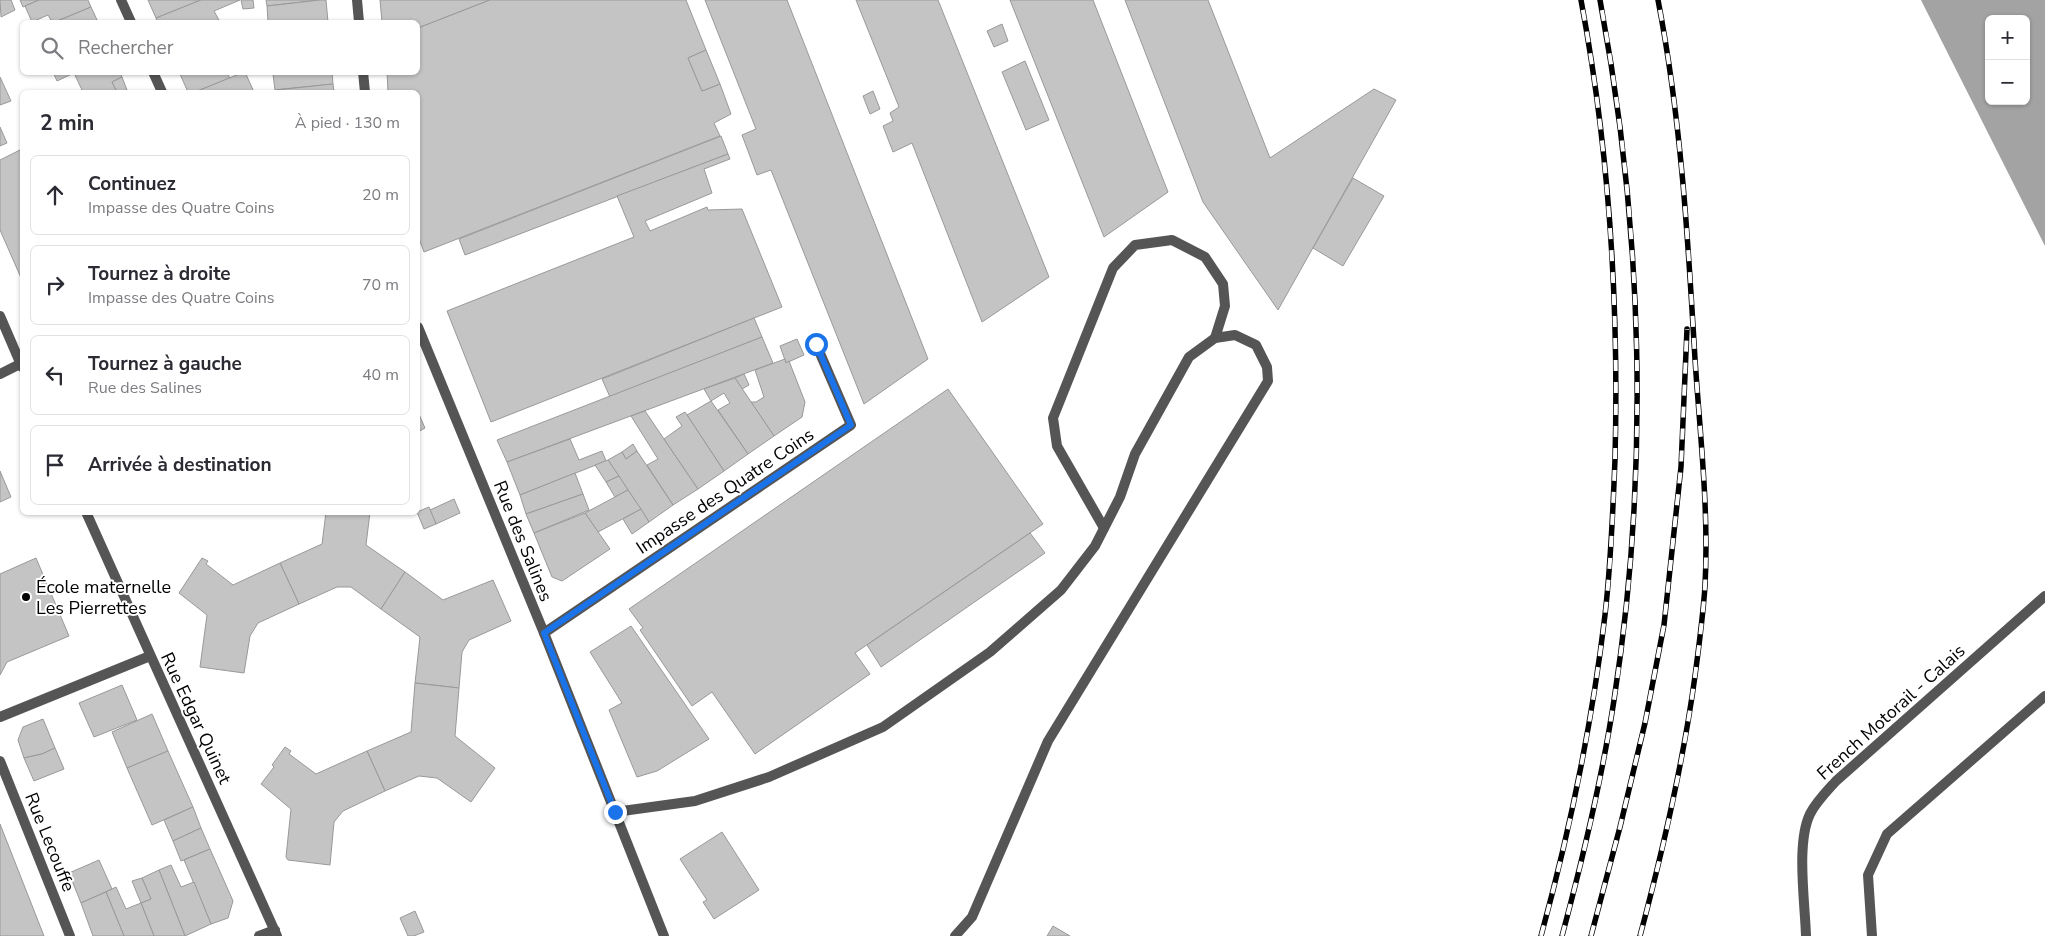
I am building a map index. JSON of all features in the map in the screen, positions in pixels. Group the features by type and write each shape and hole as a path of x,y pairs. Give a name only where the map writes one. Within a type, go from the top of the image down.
{"street":[{"path":"121,0 130,20"},
{"path":"357,0 359,20"},
{"path":"154,75 161,90"},
{"path":"363,75 365,90"},
{"path":"1104,528 1057,446 1053,418 1113,268 1135,245 1172,240 1205,258 1223,284 1225,306 1215,338"},
{"path":"0,316 20,361"},
{"name":"Rue des Salines","path":"420,332 544,633 664,936"},
{"path":"615,812 695,801 769,777 883,727 990,652 1061,590 1095,546 1120,497 1135,454 1189,357 1215,338 1235,335 1256,345 1266,367 1268,381 1048,741 972,917 955,936"},
{"name":"Impasse des Quatre Coins","path":"544,633 851,425 816,344"},
{"path":"0,374 20,366"},
{"name":"Rue Edgar Quinet","path":"87,515 276,933"},
{"name":"French Motorail - Calais","path":"1806,936 1802,850 1804,832 1810,814 1821,798 1836,781 2045,596"},
{"path":"0,717 150,656"},
{"path":"1872,936 1868,875 1887,834 2045,696"},
{"name":"Rue Lecouffe","path":"0,761 70,936"},
{"path":"259,936 276,933"}],"shaded area":[{"path":"1921,0 2045,0 2045,246"}],"building":[{"path":"0,0 11,0 15,10 1,17"},
{"path":"20,0 39,0 23,7"},
{"path":"39,0 88,0 91,7 60,20 51,20 48,15 37,20 31,20 25,6"},
{"path":"148,0 201,0 156,18"},
{"path":"201,0 240,0 214,11 219,20 156,20 156,18"},
{"path":"241,0 253,0 254,8 243,9"},
{"path":"266,0 320,0 267,6"},
{"path":"326,0 328,20 268,20 267,6"},
{"path":"380,0 490,0 420,27 420,20 382,20"},
{"path":"490,0 686,0 706,50 688,58 702,91 720,84 731,114 714,123 720,136 424,252 420,241 420,90 388,90 387,75 420,75 420,27"},
{"path":"705,0 787,0 928,359 864,404 771,170 757,175 742,135 756,129"},
{"path":"856,0 938,0 1049,277 982,322 912,143 893,152 883,126 893,121 890,113 899,107"},
{"path":"1010,0 1093,0 1168,192 1104,237"},
{"path":"1125,0 1208,0 1270,158 1374,89 1396,100 1278,310 1203,202"},
{"path":"91,7 97,20 60,20"},
{"path":"1002,24 1008,41 994,47 987,31"},
{"path":"706,50 720,84 702,91 688,58"},
{"path":"1025,61 1049,120 1026,130 1002,72"},
{"path":"54,75 70,75 57,81"},
{"path":"75,75 121,75 122,77 112,82 116,90 82,90"},
{"path":"180,75 228,75 230,78 200,90 187,90"},
{"path":"238,75 246,75 253,90 200,90"},
{"path":"273,75 332,75 333,84 275,90"},
{"path":"0,77 11,101 0,105"},
{"path":"122,77 127,90 116,90 112,82"},
{"path":"333,84 334,90 275,90"},
{"path":"873,91 880,109 870,114 863,96"},
{"path":"0,127 7,143 0,146"},
{"path":"721,136 728,154 465,255 459,239"},
{"path":"20,150 20,275 0,230 0,160"},
{"path":"728,154 730,159 704,169 712,193 645,221 650,231 707,207 708,210 742,209 782,307 491,422 447,311 634,237 617,196"},
{"path":"1353,178 1384,196 1343,266 1313,248"},
{"path":"754,318 762,337 610,397 602,379"},
{"path":"762,337 773,363 507,462 497,440"},
{"path":"797,339 804,355 786,363 780,346"},
{"path":"785,359 786,363 789,361 805,402 802,417 774,436 751,402 756,402 764,397 755,370"},
{"path":"744,374 749,385 742,389 735,378"},
{"path":"735,378 774,436 748,454 718,410 730,403 724,393 711,401 704,389"},
{"path":"948,389 1043,524 855,653 870,674 755,754 712,692 692,706 640,630 643,628 629,609"},
{"path":"711,401 748,454 724,471 687,415"},
{"path":"645,411 698,489 673,505 647,465 658,459 631,416"},
{"path":"685,412 724,471 698,489 664,439 682,426 676,417"},
{"path":"420,417 425,428 420,431"},
{"path":"570,439 579,460 602,451 606,461 520,495 507,462"},
{"path":"633,444 637,451 626,459 622,452"},
{"path":"637,451 673,505 649,522 608,460 622,452 626,459"},
{"path":"608,460 619,476 606,482 595,465"},
{"path":"0,471 11,497 0,502"},
{"path":"575,473 583,494 526,514 520,495"},
{"path":"619,476 628,490 615,497 606,482"},
{"path":"628,490 641,509 598,532 585,513"},
{"path":"583,494 589,510 534,533 526,514"},
{"path":"454,499 460,513 436,524 430,510"},
{"path":"429,507 436,524 424,529 418,515 420,515 420,511"},
{"path":"641,509 649,522 632,534 623,519"},
{"path":"585,513 610,549 562,581 552,577 534,533"},
{"path":"326,515 370,515 366,545 405,572 381,609 351,587 337,587 299,604 280,563 322,544"},
{"path":"1030,533 1045,553 881,667 867,645"},
{"name":"École maternelle Les Pierrettes","path":"36,558 69,636 7,662 0,675 0,574"},
{"path":"202,558 208,561 206,564 233,585 280,563 299,604 258,623 250,636 244,673 200,667 207,615 179,593"},
{"path":"405,572 443,600 493,580 511,621 469,640 462,652 459,688 415,683 420,637 381,609"},
{"path":"631,626 709,739 657,771 637,777 609,710 622,703 590,652"},
{"path":"415,683 459,688 455,736 495,768 471,802 437,778 419,776 385,791 367,751 411,732"},
{"path":"122,685 137,720 94,737 79,703"},
{"path":"152,714 168,751 127,768 112,732"},
{"path":"43,719 55,748 42,754 24,758 18,740 23,727"},
{"path":"285,747 291,751 289,754 316,774 367,751 385,791 343,811 334,822 330,865 288,860 286,857 291,809 261,784 274,767 272,765"},
{"path":"55,748 64,769 34,781 24,758 42,754"},
{"path":"168,751 193,807 152,825 127,768"},
{"path":"193,807 201,828 173,841 164,820"},
{"path":"0,824 44,936 0,936"},
{"path":"201,828 210,849 181,861 173,841"},
{"path":"722,832 759,890 714,919 703,902 707,900 680,859"},
{"path":"210,849 233,901 228,918 211,924 184,860"},
{"path":"99,860 112,889 81,903 69,873"},
{"path":"171,865 181,887 194,882 211,924 185,936 159,870"},
{"path":"159,870 185,936 154,936 141,903 151,899 142,878"},
{"path":"142,878 151,899 141,903 132,881"},
{"path":"116,887 126,909 141,903 154,936 124,936 106,892"},
{"path":"106,892 124,936 93,936 81,903"},
{"path":"415,911 424,932 408,936 400,918"},
{"path":"1053,926 1070,936 1047,936"}],"railway":[{"path":"1541,936 1571,817 1594,696 1607,596 1615,459 1615,344 1610,228 1599,113 1581,0"},
{"path":"1562,936 1591,818 1614,700 1625,613 1633,525 1637,437 1637,349 1633,261 1625,173 1614,86 1600,0"},
{"path":"1640,936 1657,871 1685,742 1701,631 1706,558 1703,472 1690,269 1678,134 1658,0"},
{"path":"1591,936 1645,723 1664,625 1681,467 1687,329"}],"place":[{"name":"École maternelle Les Pierrettes","path":"26,597"}],"route":[{"path":"615,812 544,633 851,425 816,344"}]}
